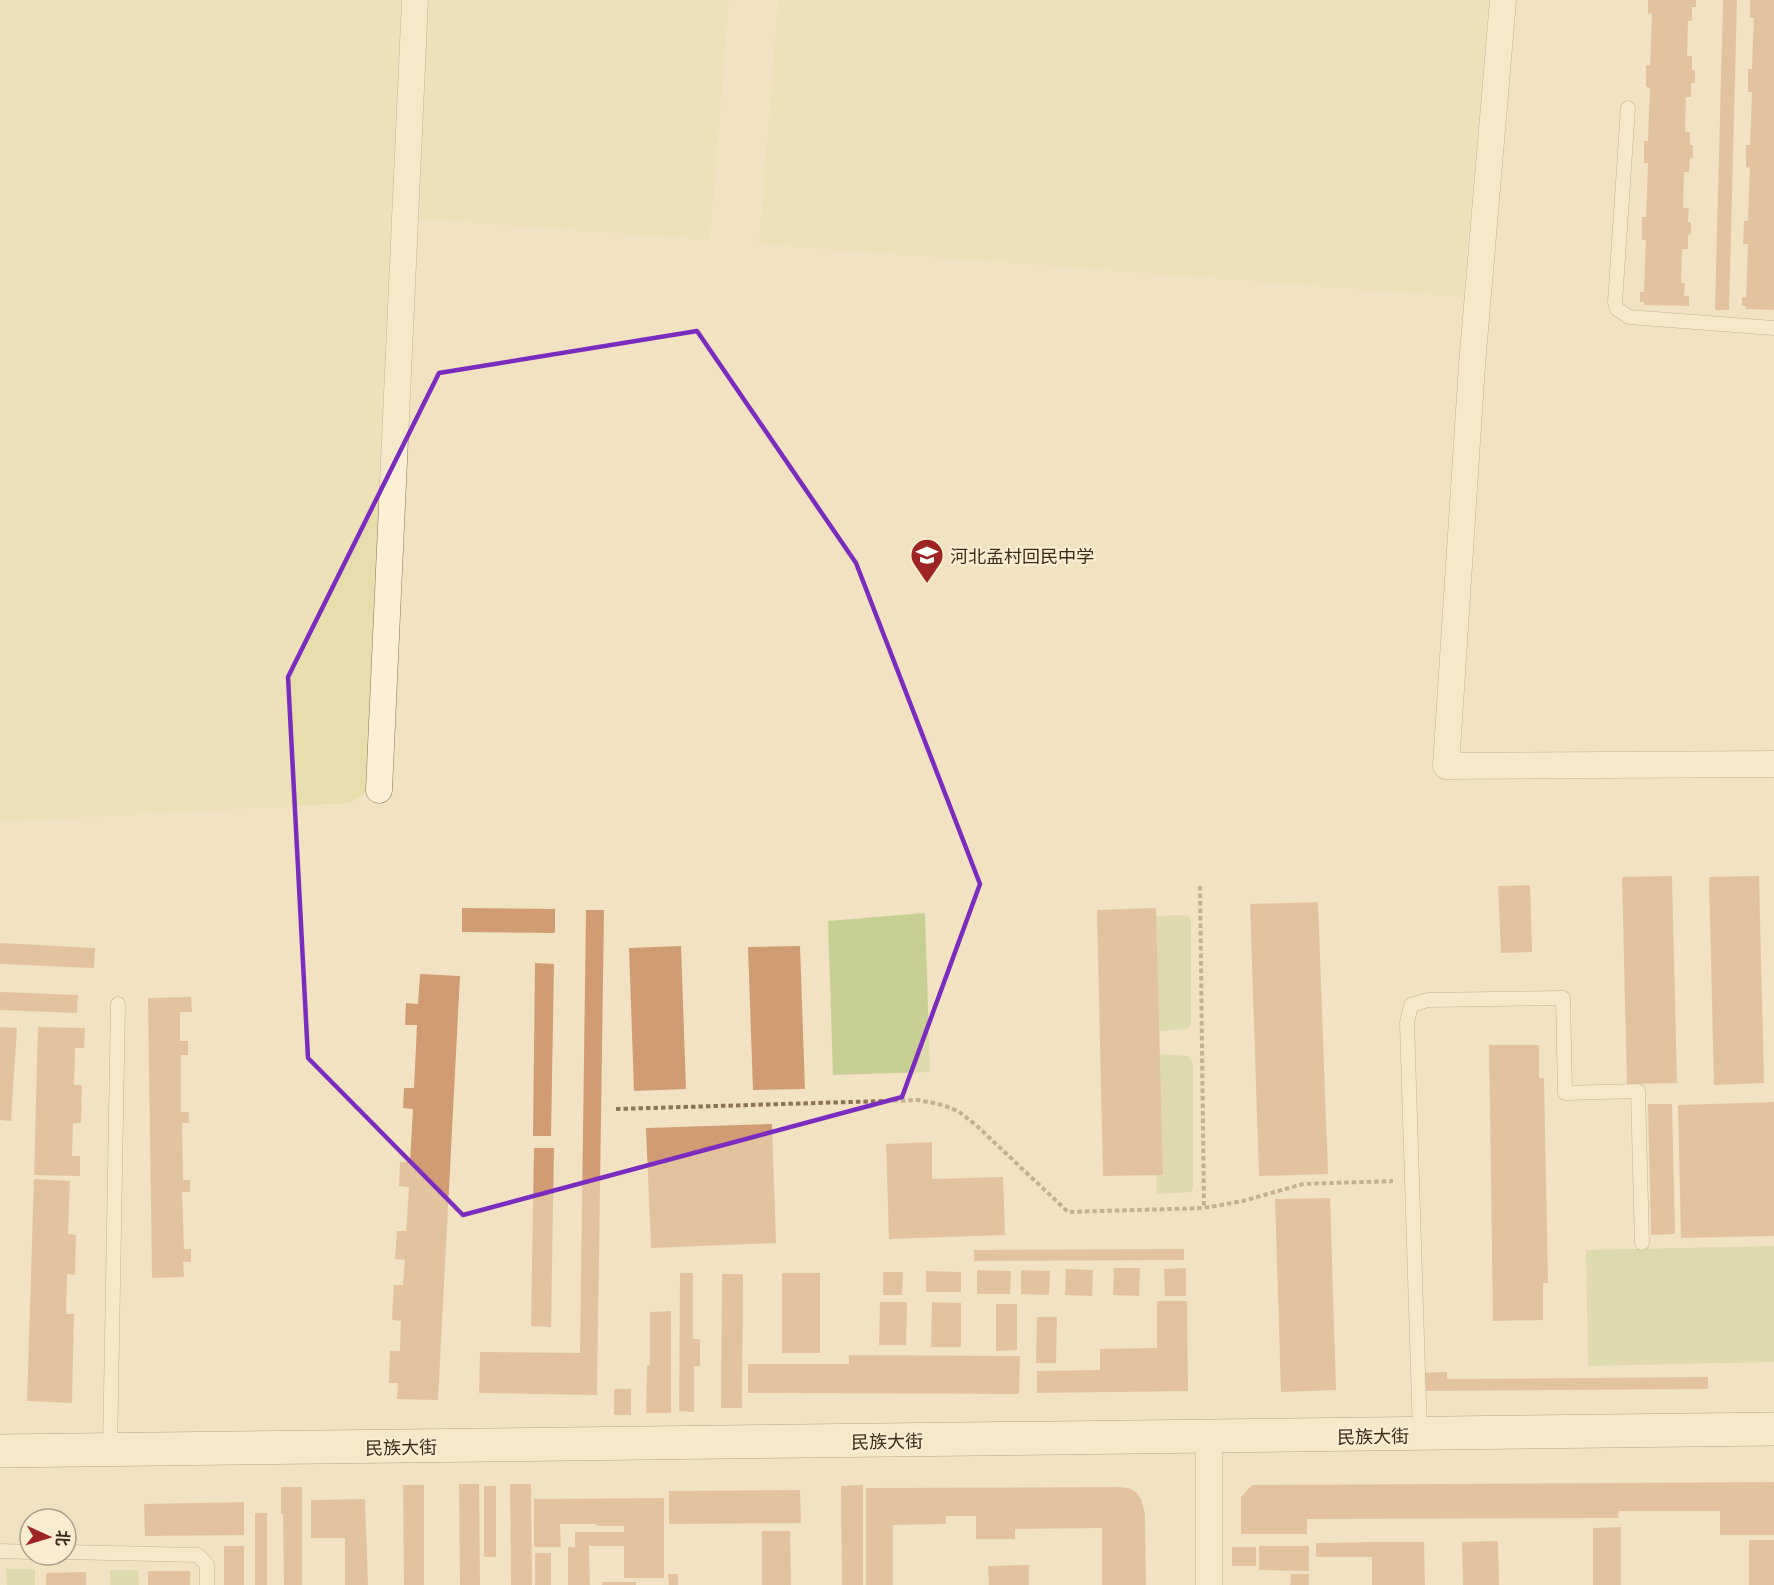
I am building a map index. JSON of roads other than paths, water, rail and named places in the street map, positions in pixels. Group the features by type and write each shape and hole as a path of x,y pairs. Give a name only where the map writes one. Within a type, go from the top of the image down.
{"main road":[{"name":"民族大街","path":"0,1451 1774,1429"}],"street":[{"path":"379,790 415,0"},
{"path":"1503,0 1472,365 1446,766 1774,764"},
{"path":"1209,1436 1209,1585"}],"lane":[{"path":"1628,108 1615,302 1617,309 1629,317 1774,328"},
{"path":"1419,1434 1407,1023 1411,1005 1428,1000 1563,998 1564,1093 1638,1091 1642,1243"},
{"path":"110,1450 118,1004"},
{"path":"0,1551 18,1551"},
{"path":"78,1552 198,1555 207,1564 207,1585"}],"place":[{"name":"河北孟村回民中学","path":"927,584"}]}
